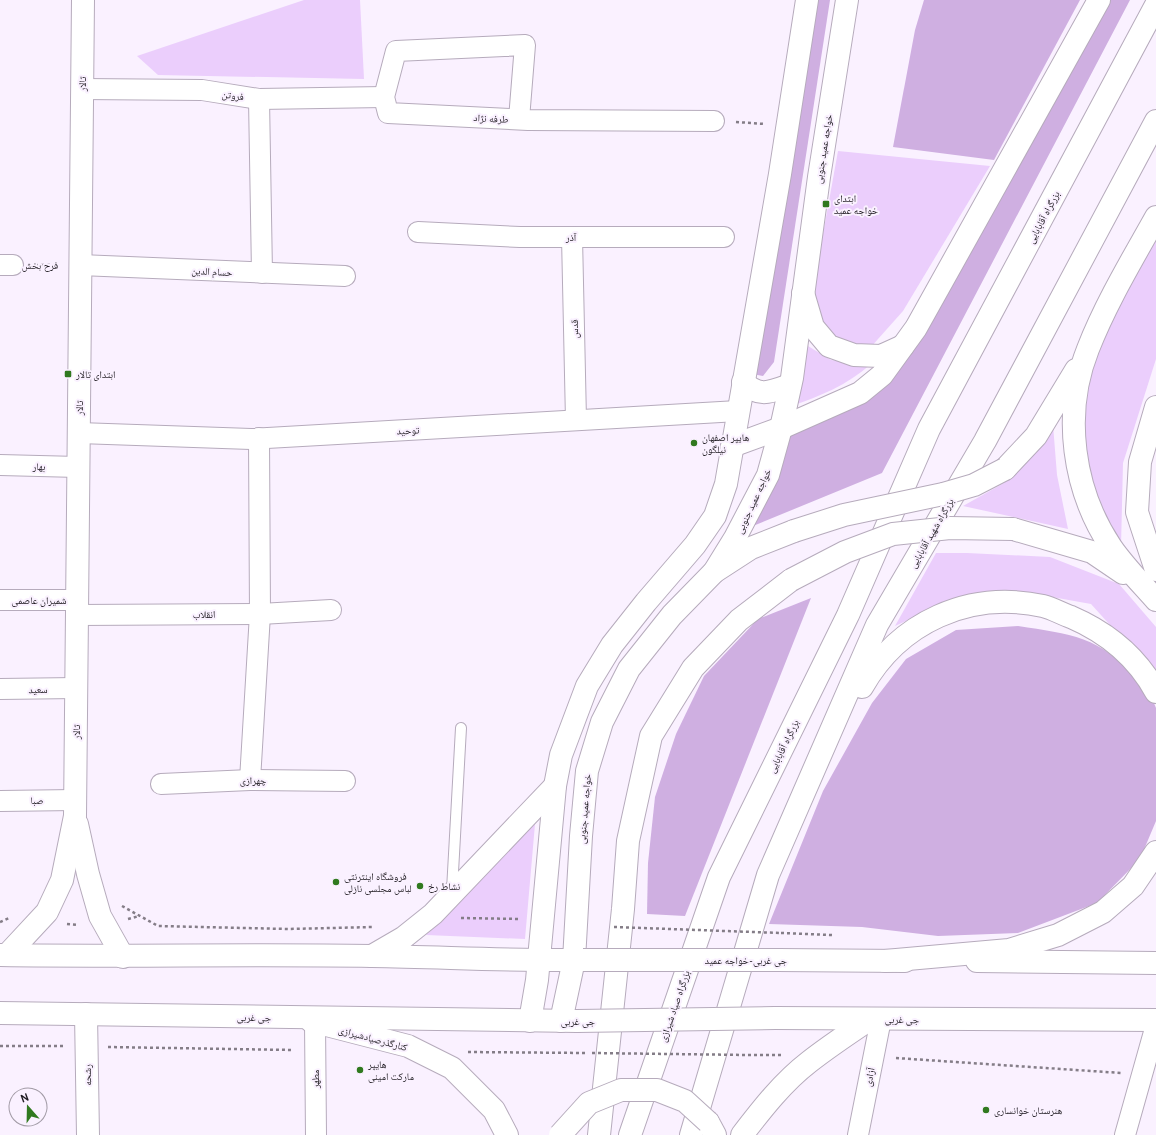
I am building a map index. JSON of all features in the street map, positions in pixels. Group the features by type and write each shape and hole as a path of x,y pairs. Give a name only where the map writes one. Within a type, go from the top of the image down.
{"main road":[{"name":"تالار","path":"75,808 83,0"},
{"path":"530,1021 537,980 555,786 561,755 587,686 612,645 646,602 695,545 714,516 726,484 788,125 807,0"},
{"name":"خواجه عمید جنوبی","path":"569,1021 579,960 581,836 587,771 602,722 629,669 672,615 714,572 735,538 768,475 781,428 790,385 819,178 847,0"},
{"path":"732,446 781,428 860,393 882,375 928,308 1099,0"},
{"name":"بزرگراه آقابابایی","path":"719,877 848,615 929,429 1156,6"},
{"name":"بزرگراه شهید آقابابایی","path":"815,767 877,625 986,441 1156,121"},
{"path":"714,572 751,548 794,531 844,515 974,485 1005,469 1036,436 1088,350 1113,296 1156,217"},
{"path":"803,293 813,327 829,346 854,355 881,356 903,346"},
{"path":"1088,350 1078,385 1074,411 1075,453 1082,489 1097,522 1112,547 1152,586"},
{"path":"743,382 751,390 762,392 773,391 790,385"},
{"path":"1152,586 1137,512 1140,462 1156,407"},
{"path":"599,1135 624,909 628,841 651,736 693,668 739,620 791,580 845,552 893,534 950,528 1013,529 1092,552 1152,586"},
{"path":"691,1135 768,875 815,767 873,667 893,646 923,623 954,609 996,601 1044,606 1087,624 1121,647 1146,673 1156,692"},
{"path":"372,956 403,938 433,914 555,786"},
{"path":"3,955 47,912 62,880 75,808"},
{"path":"75,808 88,874 100,916 123,957"},
{"path":"884,961 1008,950 1058,935 1103,912 1132,886 1156,852"},
{"name":"بزرگراه صیاد شیرازی","path":"630,1135 719,877"},
{"path":"3,955 123,957 372,956 579,960"},
{"name":"جی غربی-خواجه عمید","path":"579,960 884,961"},
{"path":"884,961 1156,963"},
{"name":"جی غربی","path":"0,1013 306,1020 569,1021 776,1018 1156,1020"},
{"name":"رشحه","path":"86,1014 88,1135"},
{"path":"742,1135 763,1107 808,1062 875,1019"},
{"name":"کنارگذرصیادشیرازی","path":"306,1020 408,1046 452,1068 494,1110 507,1135"},
{"path":"560,1135 589,1103 621,1090 657,1090 685,1101 712,1128"}],"street":[{"path":"384,97 396,51 525,45 518,119"},
{"name":"فروتن","path":"82,90 202,90 259,99 384,97"},
{"name":"طرفه نژاد","path":"384,97 388,113 518,119 714,121"},
{"path":"259,99 262,273"},
{"name":"آذر","path":"418,232 572,237 724,237"},
{"name":"قدس","path":"572,237 576,420"},
{"name":"حسام الدین","path":"80,265 345,276"},
{"name":"توحید","path":"79,433 259,438 738,411"},
{"path":"250,780 260,614 259,438"},
{"name":"بهار","path":"0,466 78,467"},
{"name":"شمیران عاصمی","path":"0,600 77,608"},
{"name":"انقلاب","path":"77,608 260,614 331,610"},
{"name":"سعید","path":"0,689 76,688"},
{"name":"چهرازی","path":"161,784 250,780 345,781"},
{"name":"صبا","path":"0,801 75,808"},
{"name":"آزادی","path":"858,1135 874,1055 875,1019"},
{"name":"مطهر","path":"306,1020 315,1051 316,1135"},
{"path":"1125,1135 1156,1025"}],"lane":[{"path":"452,894 461,728"}],"path":[{"path":"714,121 788,125"},
{"name":"فرح بخش","path":"6,265 80,265"},
{"path":"117,904 158,926 288,929 378,927"},
{"path":"0,922 12,916"},
{"path":"459,918 521,919"},
{"path":"614,928 781,933"},
{"path":"0,1046 87,1046 315,1051"},
{"path":"592,1053 748,1055"},
{"path":"874,1055 916,1060 1142,1074"}],"shaded area":[{"path":"304,0 360,0 364,79 158,75 137,56"},
{"path":"814,0 830,0 774,362 763,376 752,374"},
{"path":"924,0 1080,0 994,160 893,147 915,30"},
{"path":"1109,0 1130,0 882,473 748,528 784,460 792,430 922,336 1003,195"},
{"path":"838,151 990,166 903,311 870,348 829,335 812,295"},
{"path":"1156,226 1156,359 1123,463 1121,547 1087,489 1078,415 1091,351"},
{"path":"808,346 831,360 871,364 843,384 813,398 791,406"},
{"path":"1053,425 1057,475 1068,529 963,506 1004,483 1035,453"},
{"path":"936,553 1050,557 1119,584 1156,627 1156,676 1091,604 1024,592 961,596 895,626"},
{"path":"811,598 685,916 647,914 648,863 655,797 676,734 704,676 758,619"},
{"path":"1018,626 1069,635 1097,646 1111,654 1124,665 1148,693 1152,700 1156,708 1156,821 1140,859 1097,903 1018,933 938,936 862,927 769,924 823,791 872,703 906,659 956,630"},
{"path":"535,824 525,939 426,935"}],"place":[{"name":"ابتدای خواجه عمید","path":"826,204"},
{"name":"ابتدای تالار","path":"68,374"},
{"name":"هایپر اصفهان نیلگون","path":"694,443"},
{"name":"فروشگاه اینترنتی لباس مجلسی نازلی","path":"336,882"},
{"name":"نشاط رخ","path":"420,886"},
{"name":"هایپر مارکت امینی","path":"360,1070"},
{"name":"هنرستان خوانساری","path":"986,1110"}]}
